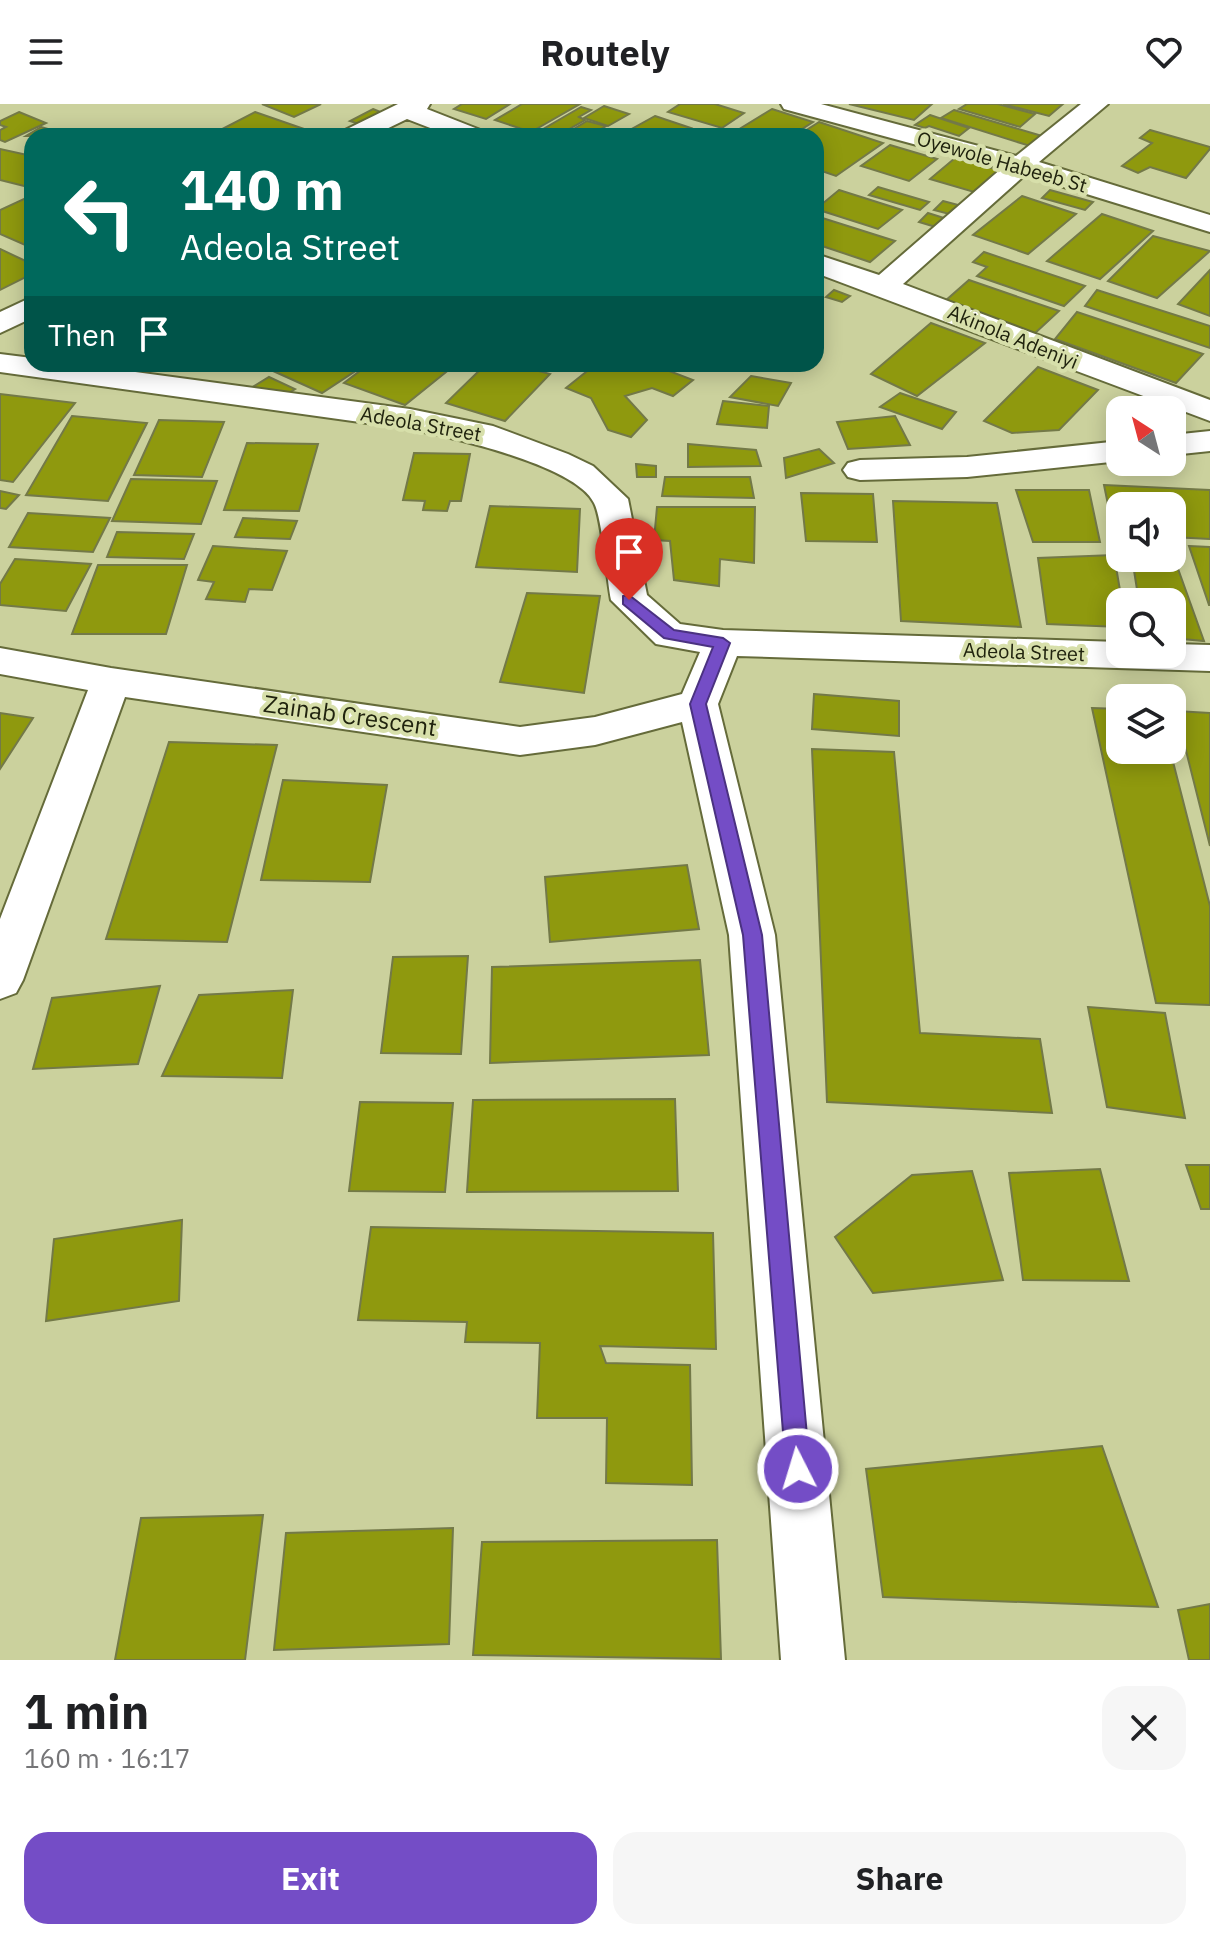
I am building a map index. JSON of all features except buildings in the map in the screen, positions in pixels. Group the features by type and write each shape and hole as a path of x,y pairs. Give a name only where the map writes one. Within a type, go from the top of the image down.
{"street":[{"name":"Oyewole Habeeb St","path":"793,104 1020,165 1210,224"},
{"path":"884,286 1020,165 1096,104"},
{"path":"369,128 413,107 457,128"},
{"name":"Akinola Adeniyi","path":"824,266 1210,411"},
{"path":"0,324 24,310"},
{"name":"Adeola Street","path":"0,363 24,366"},
{"name":"Adeola Street","path":"66,372 410,419 481,433 556,461 581,473 611,499 629,600 669,635 723,643 1210,658"},
{"path":"1186,444 1210,441"},
{"path":"860,470 967,467 1106,452"},
{"path":"723,643 698,704 752,935 813,1660"},
{"name":"Zainab Crescent","path":"0,661 111,681 520,741 595,731 698,704"},
{"path":"0,980 111,681"}],"route":[{"path":"629,600 647,619 669,635 723,643 698,704 752,935 798,1469"}]}
